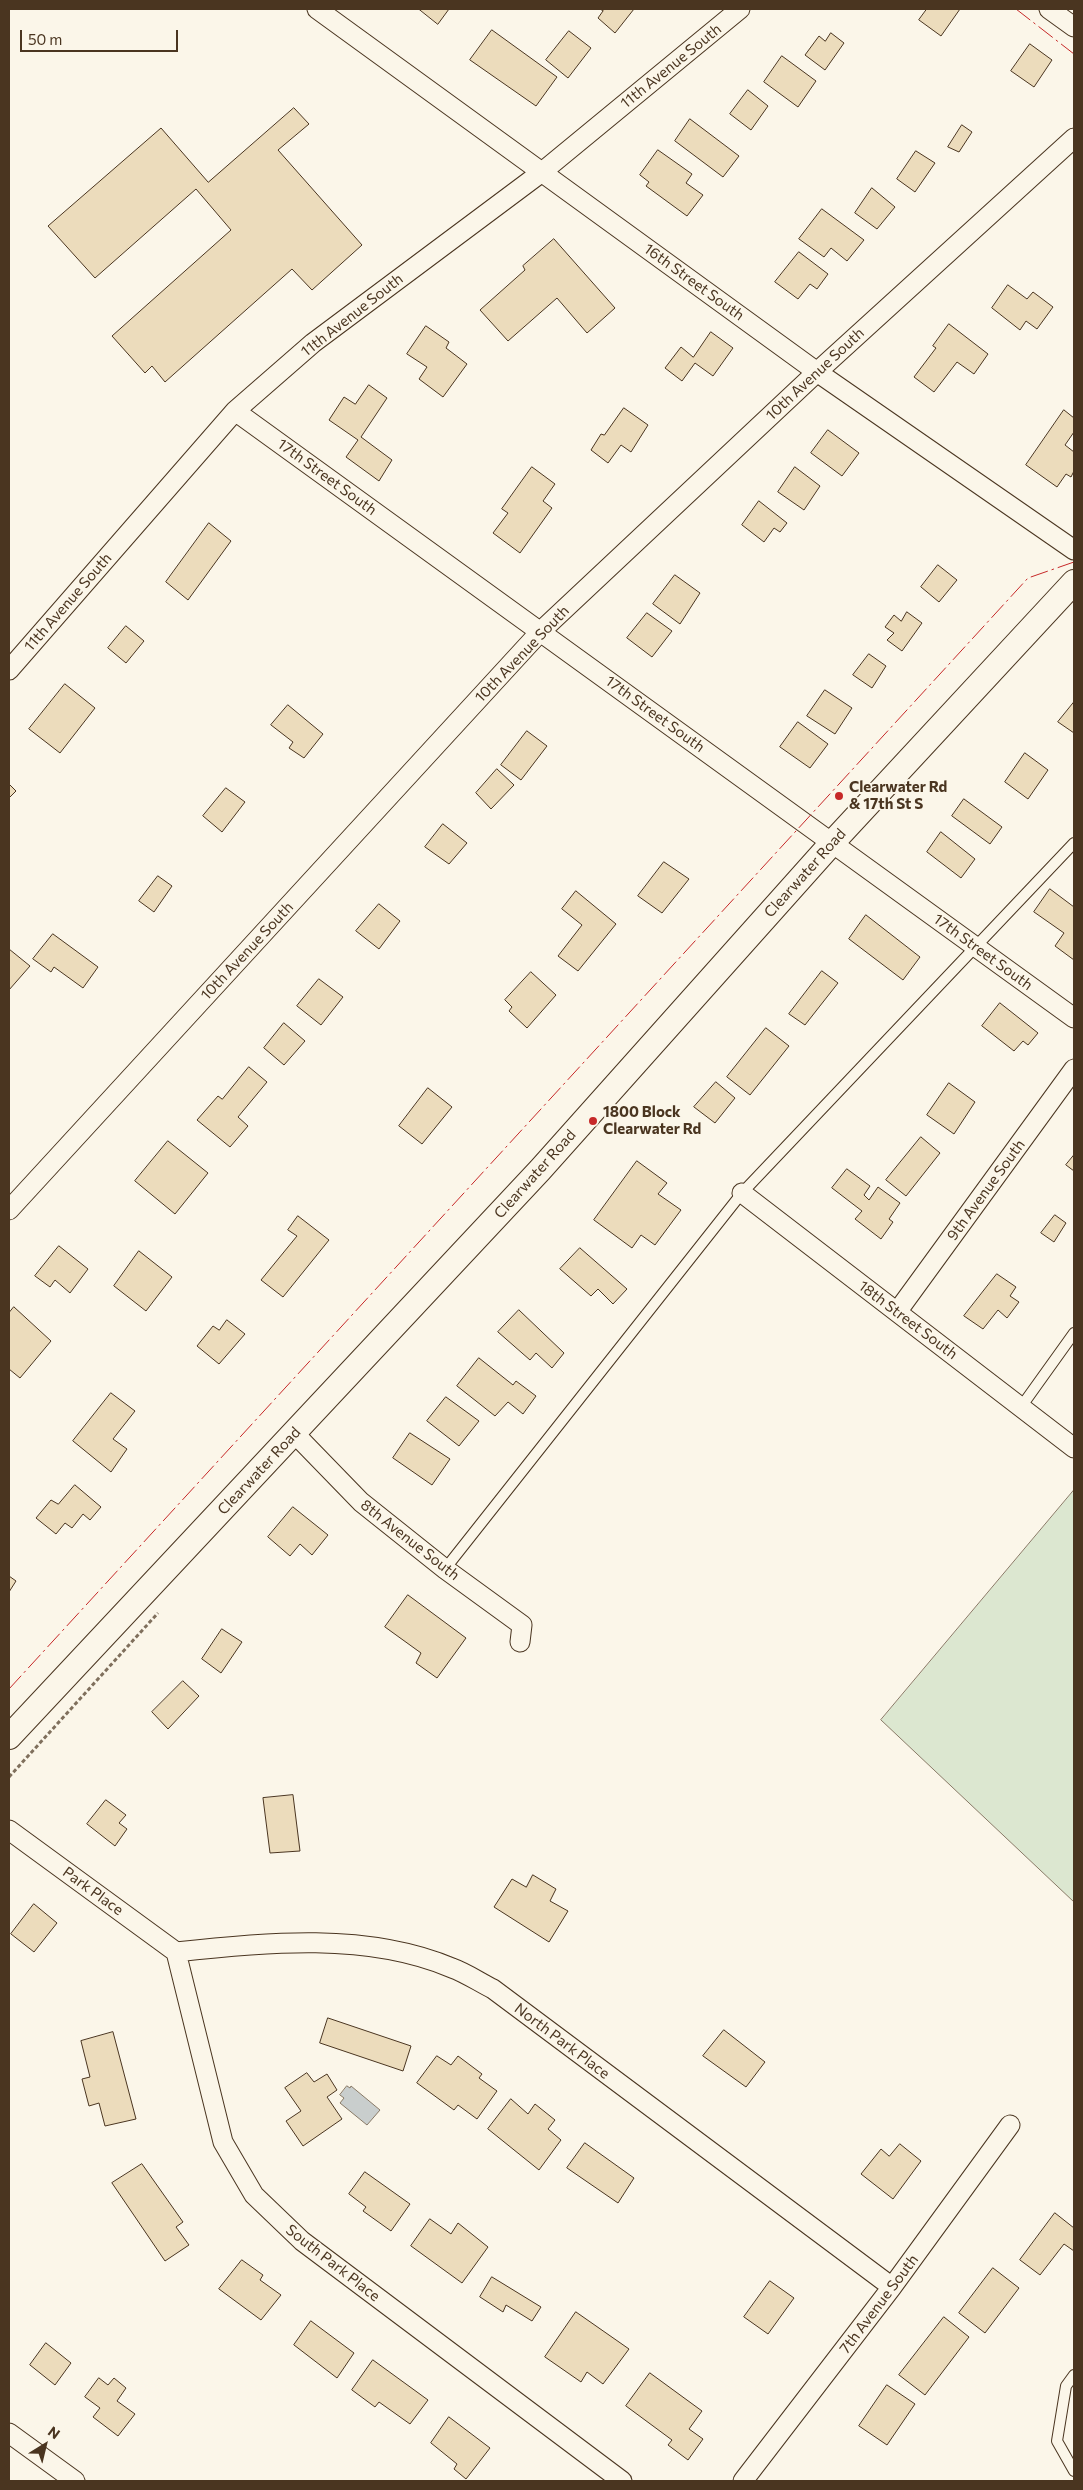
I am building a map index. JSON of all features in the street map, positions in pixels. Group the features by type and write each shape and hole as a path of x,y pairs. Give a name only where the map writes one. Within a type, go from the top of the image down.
{"street":[{"name":"16th Street South","path":"317,9 817,372 1074,550"},
{"name":"11th Avenue South","path":"9,670 235,411 313,343 542,172 740,9"},
{"path":"1049,9 1074,27"},
{"name":"10th Avenue South","path":"9,1210 540,632 817,372 1074,138"},
{"name":"17th Street South","path":"235,411 1074,1018"},
{"name":"Clearwater Road","path":"9,1737 540,1170 832,842 1074,582"},
{"name":"9th Avenue South","path":"897,1312 1074,1069"},
{"name":"18th Street South","path":"742,1193 1074,1448"},
{"name":"8th Avenue South","path":"294,1433 361,1502 445,1569 522,1625 520,1642"},
{"name":"Park Place","path":"9,1830 176,1952"},
{"name":"North Park Place","path":"176,1952 326,1942 364,1945 452,1968 493,1989 892,2287"},
{"name":"South Park Place","path":"176,1952 223,2142 254,2195 302,2241 622,2481"},
{"name":"7th Avenue South","path":"743,2481 892,2287 1010,2125"},
{"path":"9,2433 75,2481"}],"lane":[{"path":"445,1569 742,1193 1074,844"},
{"path":"1021,1407 1074,1333"},
{"path":"1074,2374 1066,2386 1057,2441 1074,2471"}],"path":[{"path":"9,1777 160,1611"}],"green space":[{"path":"1074,1490 1074,1902 881,1720"}],"shaded area":[{"path":"347,2086 350,2088 351,2086 380,2110 367,2125 340,2103 344,2098 340,2095"}],"building":[{"path":"419,9 449,9 438,24"},
{"path":"600,9 634,9 615,33 598,18 603,11"},
{"path":"927,9 960,9 941,36 919,20"},
{"path":"492,30 557,77 536,106 470,60"},
{"path":"569,31 591,48 568,78 546,60"},
{"path":"831,33 844,43 825,70 805,55 819,36 825,41"},
{"path":"1030,44 1052,60 1034,87 1011,71"},
{"path":"782,56 816,81 798,107 764,82"},
{"path":"748,90 768,106 751,130 730,114"},
{"path":"294,108 309,124 278,150 362,245 312,290 292,269 165,382 152,366 145,373 112,336 231,230 196,189 95,278 48,226 161,128 208,182"},
{"path":"690,119 739,156 723,177 675,141"},
{"path":"962,125 972,132 959,152 948,147"},
{"path":"658,150 692,174 686,183 703,195 687,216 646,186 649,182 640,175"},
{"path":"916,151 935,163 915,192 897,179"},
{"path":"872,188 895,207 877,229 855,213"},
{"path":"822,209 864,240 847,261 831,248 824,257 799,239"},
{"path":"554,239 615,308 587,333 557,298 508,341 480,310 525,270 523,266"},
{"path":"799,252 828,274 817,289 810,284 798,299 775,282"},
{"path":"1008,285 1027,299 1033,292 1053,307 1037,329 1026,321 1020,330 992,308"},
{"path":"949,324 988,354 974,374 957,362 934,392 914,377 936,348 933,346"},
{"path":"426,326 449,342 446,348 467,364 443,397 419,379 427,367 407,354"},
{"path":"711,332 733,348 713,376 695,363 682,381 665,368 681,347 693,357"},
{"path":"369,385 387,398 361,437 392,460 379,481 346,457 358,440 329,420 344,397 355,404"},
{"path":"624,408 648,425 631,452 621,445 608,463 591,450 601,434 604,435"},
{"path":"1064,410 1074,418 1074,432 1065,445 1074,452 1074,471 1071,477 1066,474 1057,487 1026,465"},
{"path":"828,430 859,453 842,476 811,453"},
{"path":"532,467 555,484 543,501 552,508 520,553 493,533 508,513 502,509"},
{"path":"795,467 820,486 804,510 778,492"},
{"path":"759,501 787,523 780,532 774,528 764,542 742,525"},
{"path":"209,523 231,541 188,600 166,582"},
{"path":"938,565 957,580 939,602 921,587"},
{"path":"675,575 700,593 680,624 653,604"},
{"path":"907,612 922,623 902,651 887,640 894,633 885,627 894,615 901,621"},
{"path":"647,613 672,631 652,657 627,638"},
{"path":"126,626 144,641 126,663 108,648"},
{"path":"869,654 886,666 872,688 853,675"},
{"path":"65,684 95,708 60,753 29,729"},
{"path":"825,690 852,708 835,734 807,716"},
{"path":"1074,702 1074,733 1058,722"},
{"path":"288,705 323,734 304,758 289,748 293,742 271,725"},
{"path":"798,722 828,744 810,768 780,747"},
{"path":"527,731 547,746 521,780 501,765"},
{"path":"1025,753 1048,770 1028,799 1005,782"},
{"path":"497,769 514,785 491,809 476,793"},
{"path":"9,784 16,791 9,798"},
{"path":"226,788 245,802 222,832 203,816"},
{"path":"964,799 1002,827 990,844 952,816"},
{"path":"443,824 467,843 449,864 425,847"},
{"path":"941,832 975,859 961,878 927,852"},
{"path":"664,862 689,879 662,913 638,896"},
{"path":"158,876 172,886 154,912 139,901"},
{"path":"1050,889 1074,907 1074,960 1055,946 1064,933 1034,912"},
{"path":"576,891 616,924 578,971 558,956 582,925 562,909"},
{"path":"379,904 400,921 379,949 356,931"},
{"path":"866,915 920,957 903,980 849,939"},
{"path":"53,934 98,967 83,988 54,967 51,972 33,959"},
{"path":"9,949 30,966 9,990"},
{"path":"822,971 838,983 805,1025 789,1014"},
{"path":"531,972 556,995 527,1028 509,1011 512,1007 505,1000"},
{"path":"319,979 343,997 321,1025 297,1006"},
{"path":"1000,1003 1038,1033 1028,1045 1023,1041 1014,1051 982,1026"},
{"path":"284,1023 305,1041 284,1065 264,1048"},
{"path":"766,1028 789,1046 750,1095 727,1077"},
{"path":"249,1067 267,1082 238,1117 248,1126 230,1147 197,1120 218,1096 222,1099"},
{"path":"716,1082 735,1098 715,1123 694,1107"},
{"path":"949,1083 975,1102 954,1134 927,1115"},
{"path":"428,1088 452,1107 422,1144 399,1126"},
{"path":"921,1137 940,1153 906,1196 886,1180"},
{"path":"168,1141 208,1173 175,1214 135,1181"},
{"path":"1074,1155 1074,1171 1066,1165"},
{"path":"637,1161 667,1183 658,1194 681,1210 655,1245 641,1235 632,1248 594,1220"},
{"path":"847,1169 870,1186 864,1195 869,1200 878,1187 900,1203 889,1219 893,1222 881,1239 855,1219 862,1211 832,1188"},
{"path":"1055,1215 1066,1223 1054,1242 1041,1233"},
{"path":"298,1216 329,1240 283,1297 261,1280 297,1236 288,1230"},
{"path":"59,1246 88,1269 70,1293 55,1280 50,1287 35,1276"},
{"path":"580,1248 627,1289 613,1304 598,1289 591,1296 560,1269"},
{"path":"139,1251 172,1277 146,1311 114,1286"},
{"path":"997,1274 1016,1287 1010,1296 1019,1302 1007,1318 998,1310 983,1329 964,1316"},
{"path":"14,1307 51,1341 20,1378 9,1369 9,1313"},
{"path":"519,1310 564,1353 552,1368 536,1353 530,1360 498,1332"},
{"path":"227,1320 245,1334 219,1364 197,1346 213,1326 219,1330"},
{"path":"479,1358 513,1385 516,1381 536,1396 523,1414 508,1402 495,1416 457,1386"},
{"path":"111,1393 135,1411 113,1439 127,1449 111,1472 73,1441"},
{"path":"446,1397 479,1421 459,1446 427,1421"},
{"path":"410,1433 450,1459 432,1485 393,1458"},
{"path":"75,1485 101,1507 90,1520 83,1514 72,1528 65,1523 56,1534 36,1518 51,1500 58,1504"},
{"path":"293,1507 328,1535 312,1555 300,1544 290,1556 268,1537"},
{"path":"9,1576 16,1581 9,1592"},
{"path":"408,1595 466,1638 437,1678 416,1663 421,1653 385,1627"},
{"path":"222,1629 242,1642 221,1673 202,1659"},
{"path":"183,1681 199,1696 168,1729 152,1712"},
{"path":"293,1795 300,1851 270,1853 263,1798"},
{"path":"106,1800 126,1815 119,1823 127,1829 115,1846 87,1824"},
{"path":"533,1875 556,1889 550,1901 568,1911 549,1942 494,1907 512,1879 526,1887"},
{"path":"34,1904 57,1923 34,1952 11,1934"},
{"path":"328,2018 411,2046 403,2071 320,2043"},
{"path":"724,2030 765,2062 746,2087 703,2056"},
{"path":"113,2032 136,2119 105,2126 99,2103 89,2106 82,2079 90,2077 81,2041"},
{"path":"437,2056 451,2065 458,2056 482,2074 479,2078 497,2091 477,2119 458,2105 454,2110 417,2083"},
{"path":"307,2073 314,2082 327,2074 337,2090 327,2097 342,2119 303,2146 286,2121 301,2111 285,2088"},
{"path":"511,2099 528,2114 535,2104 555,2120 548,2129 561,2140 539,2170 488,2129"},
{"path":"585,2143 634,2178 618,2203 567,2168"},
{"path":"900,2144 921,2161 893,2199 861,2174 881,2149 889,2156"},
{"path":"142,2164 183,2222 176,2227 189,2245 165,2261 112,2183"},
{"path":"365,2172 410,2204 391,2231 363,2211 366,2207 349,2194"},
{"path":"1055,2213 1074,2228 1074,2251 1064,2244 1040,2275 1020,2260"},
{"path":"430,2219 451,2234 458,2223 488,2247 462,2283 411,2246"},
{"path":"242,2260 263,2275 260,2280 281,2295 261,2320 219,2289"},
{"path":"993,2268 1019,2288 985,2333 959,2313"},
{"path":"492,2277 541,2307 532,2321 506,2305 503,2312 480,2297"},
{"path":"770,2281 794,2298 768,2334 744,2317"},
{"path":"576,2312 629,2349 603,2384 587,2372 581,2382 545,2357"},
{"path":"944,2317 969,2337 925,2395 899,2375"},
{"path":"311,2321 354,2353 337,2378 294,2345"},
{"path":"46,2343 71,2363 55,2385 30,2365"},
{"path":"373,2360 428,2400 410,2424 379,2402 375,2407 352,2390"},
{"path":"650,2373 702,2411 689,2429 703,2439 688,2460 668,2445 672,2440 626,2406"},
{"path":"99,2378 108,2385 114,2378 126,2388 117,2401 135,2414 118,2436 93,2417 100,2408 85,2397"},
{"path":"887,2385 915,2404 887,2445 859,2426"},
{"path":"449,2417 490,2448 466,2479 454,2469 457,2464 431,2443"}],"power":[{"path":"1016,9 1074,54"},
{"path":"9,1689 1028,578 1074,562"}],"place":[{"name":"Clearwater Rd & 17th St S","path":"839,796"},
{"name":"1800 Block Clearwater Rd","path":"593,1121"}]}
